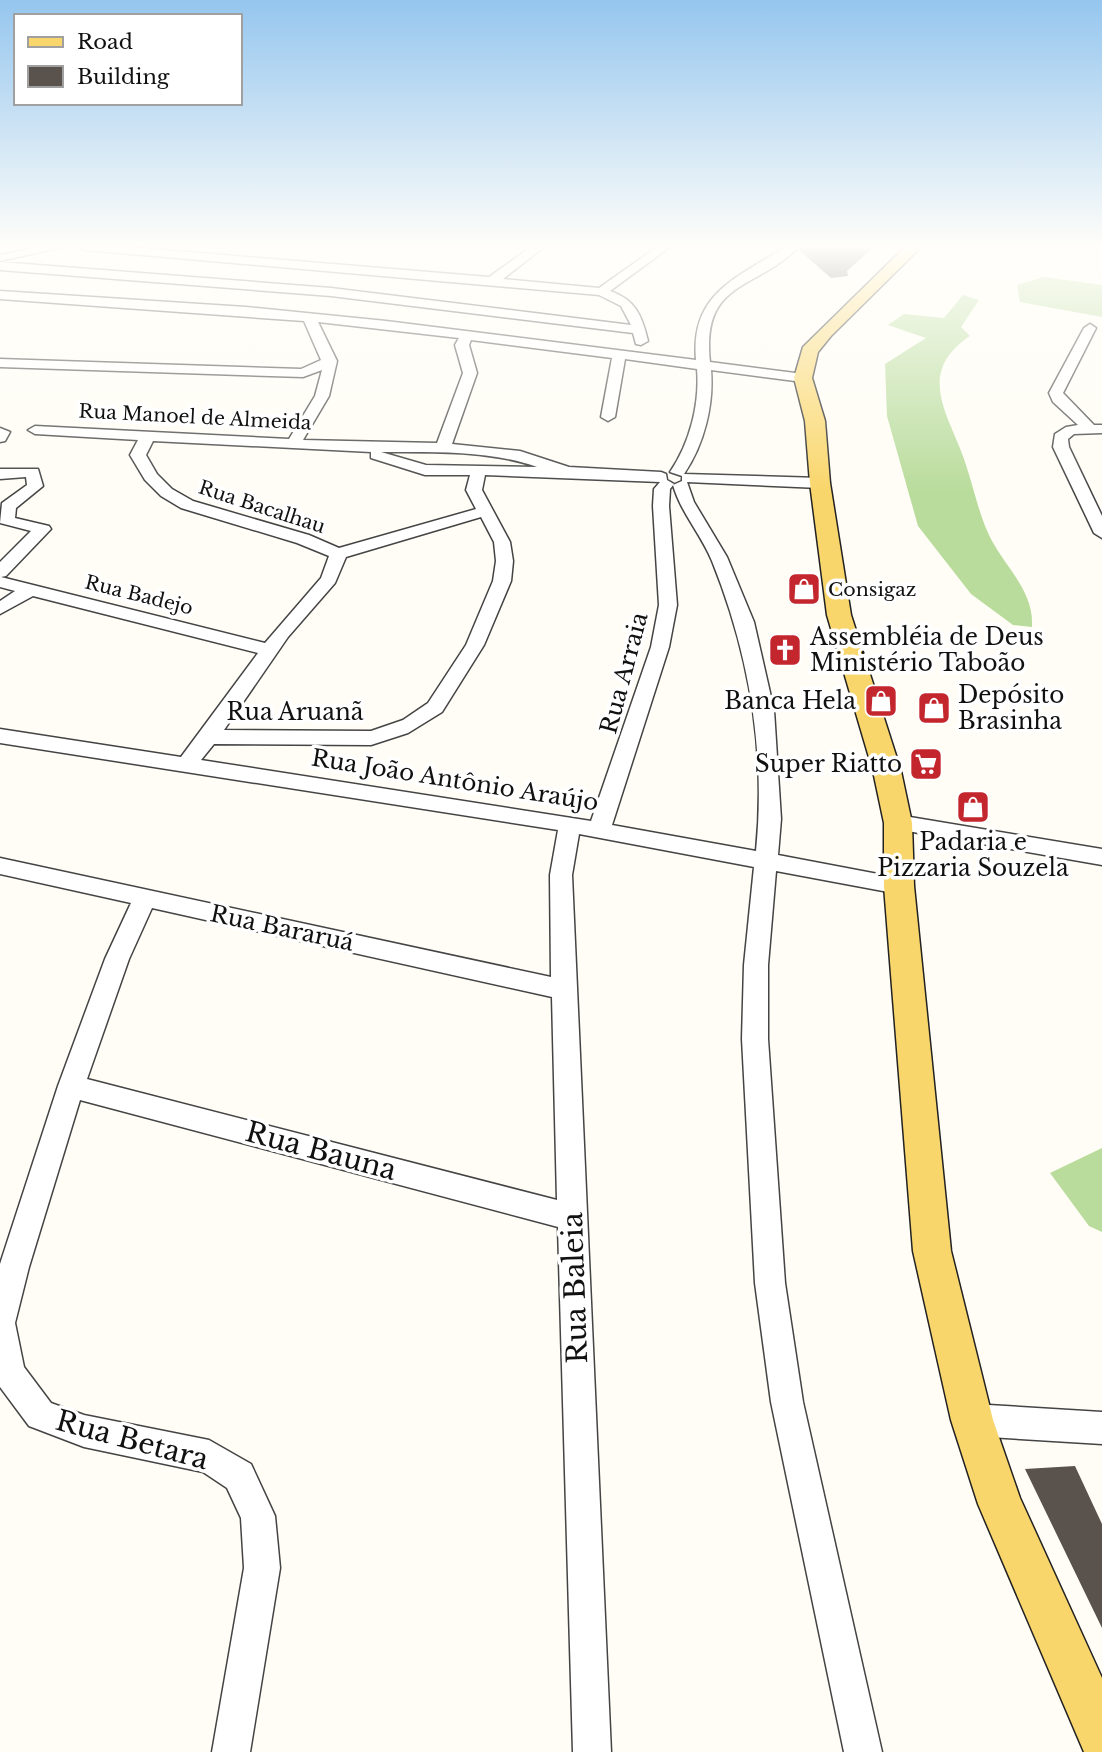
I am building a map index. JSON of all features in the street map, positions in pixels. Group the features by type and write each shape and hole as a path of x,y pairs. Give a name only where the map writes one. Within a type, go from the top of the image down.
{"main road":[{"path":"827,329 809,351 803,378 815,421 820,483 839,615 887,771 898,823 899,886 932,1251 972,1420 1004,1517 1102,1734"}],"street":[{"path":"293,444 327,386 330,361 324,341 316,329"},
{"path":"403,329 704,368 803,378"},
{"path":"628,329 638,330 646,360"},
{"name":"Rua Arraia","path":"585,827 660,647 667,605 662,489 675,479 699,418 705,394 702,329"},
{"path":"1090,329 1056,393 1058,399 1096,429"},
{"path":"443,448 470,373 462,345 466,336"},
{"path":"608,416 619,356"},
{"path":"0,363 303,373 330,361"},
{"path":"303,373 327,386"},
{"path":"1096,429 1071,430 1060,437 1061,447 1102,533"},
{"name":"Rua Manoel de Almeida","path":"35,430 353,447 443,448 520,456 568,472"},
{"name":"Rua Bacalhau","path":"148,436 138,455 144,469 158,485 184,504 236,522 302,539 338,554 335,572 268,650 211,737 185,765"},
{"name":"Rua Manoel de Almeida","path":"353,447 425,470 568,472 675,479 820,483"},
{"name":"Rua Aruanã","path":"425,470 449,481 482,507"},
{"name":"Rua Aruanã","path":"211,737 371,738 389,734 430,714 442,700 498,598 504,569 503,545 473,484 480,471"},
{"path":"0,572 43,529 7,521 8,506 35,486 33,472 1,474"},
{"path":"675,479 719,556 745,622 764,710 769,758 770,819 756,965 755,1040 769,1283 787,1402 863,1752"},
{"path":"338,554 482,507"},
{"name":"Rua Badejo","path":"0,582 268,650"},
{"path":"0,609 31,589"},
{"name":"Rua João Antônio Araújo","path":"0,736 585,827 899,886"},
{"path":"898,823 1102,858"},
{"name":"Rua Baleia","path":"585,827 561,875 592,1752"},
{"name":"Rua Bararuá","path":"0,866 564,990"},
{"name":"Rua Betara","path":"145,898 117,959 71,1086 13,1267 0,1323 10,1374 40,1415 84,1431 209,1457 239,1476 258,1516 262,1568 231,1752"},
{"name":"Rua Bauna","path":"71,1086 572,1217"},
{"path":"972,1420 1102,1428"}],"green space":[{"path":"899,329 963,329 970,336 953,350 943,365 941,397 984,523 992,541 1024,592 1032,614 1032,627 1013,625 971,594 918,526 887,416 885,364 926,338"},
{"path":"1102,1148 1102,1232 1089,1226 1050,1173"}],"building":[{"name":"Consigaz","path":"789,578 816,579 819,599 792,599"},
{"path":"1075,1466 1102,1524 1102,1628 1025,1469"}],"place":[{"name":"Consigaz","path":"804,589"},
{"name":"Assembléia de Deus Ministério Taboão","path":"785,650"},
{"name":"Banca Hela","path":"881,701"},
{"name":"Depósito Brasinha","path":"934,708"},
{"name":"Super Riatto","path":"926,764"},
{"name":"Padaria e Pizzaria Souzela","path":"973,807"}]}
